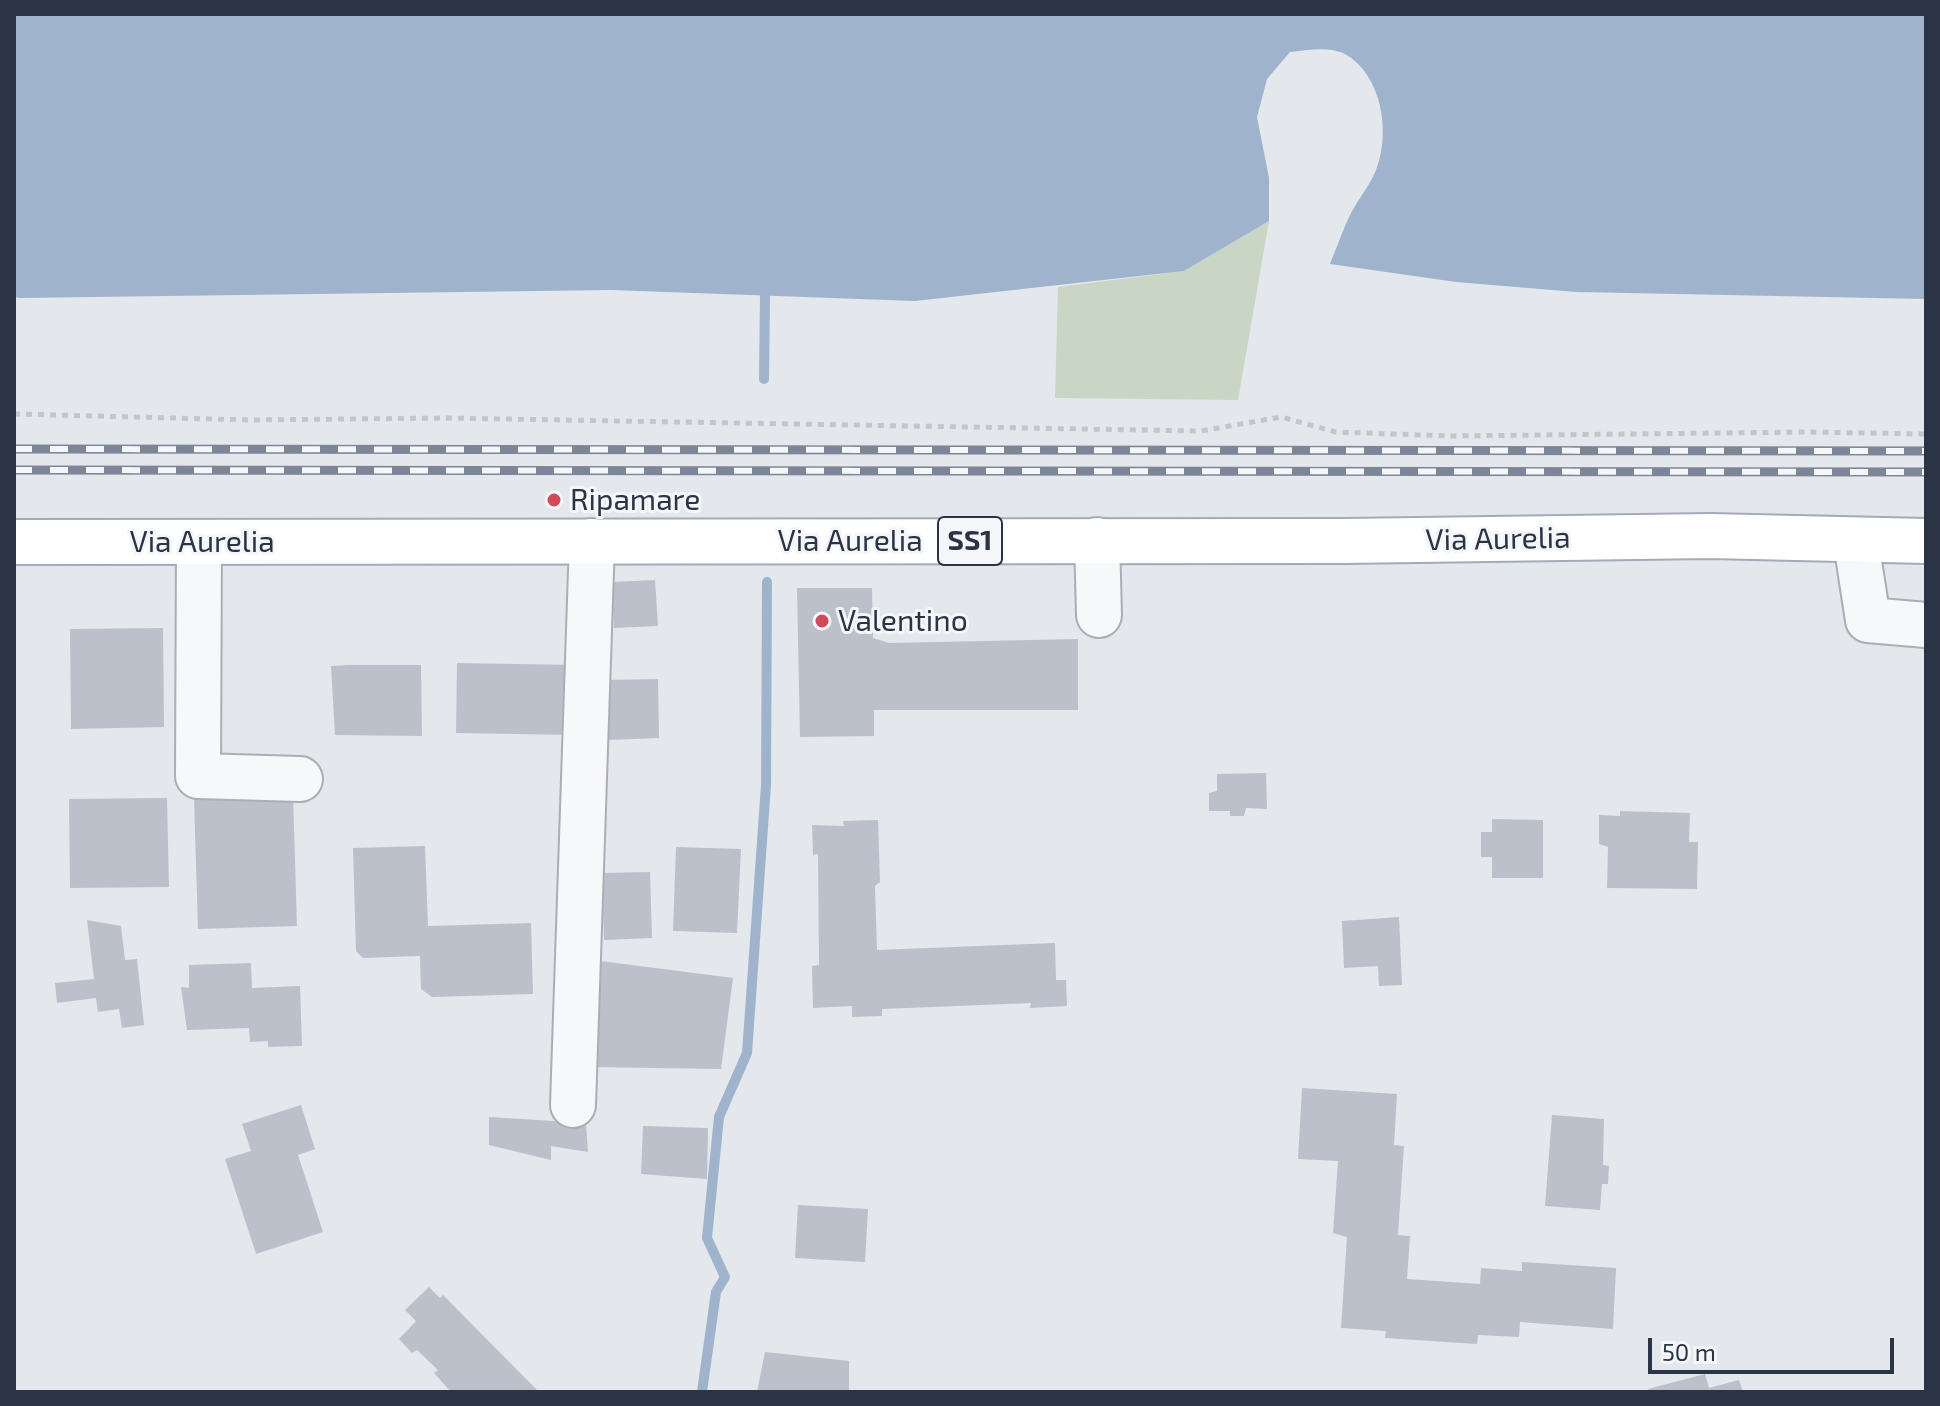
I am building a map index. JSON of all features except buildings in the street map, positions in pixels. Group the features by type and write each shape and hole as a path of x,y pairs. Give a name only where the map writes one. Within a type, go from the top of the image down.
{"main road":[{"name":"Via Aurelia","path":"14,542 1710,536 1856,542 1926,541"}],"street":[{"path":"1097,540 1099,615"},
{"path":"573,1105 592,541"},
{"path":"199,542 198,776 300,779"},
{"path":"1856,542 1868,620 1926,625"}],"path":[{"path":"14,414 252,420 447,418 1201,431 1281,417 1336,432 1451,436 1809,432 1926,434"}],"green space":[{"path":"1269,221 1238,400 1055,398 1058,287 1184,271"}],"water":[{"path":"14,14 1926,14 1926,299 1576,292 1456,282 1330,264 1351,213 1376,170 1383,123 1375,90 1358,63 1345,54 1318,49 1290,52 1267,79 1257,117 1269,178 1269,221 1184,271 915,301 611,290 19,298 14,297"}],"waterway":[{"path":"764,379 765,296"},
{"path":"702,1392 716,1292 725,1277 707,1238 719,1117 747,1053 766,785 767,582"}],"railway":[{"path":"14,449 1926,451"},
{"path":"14,470 1926,472"}],"place":[{"name":"Ripamare","path":"554,500"},
{"name":"Valentino","path":"822,621"}]}
